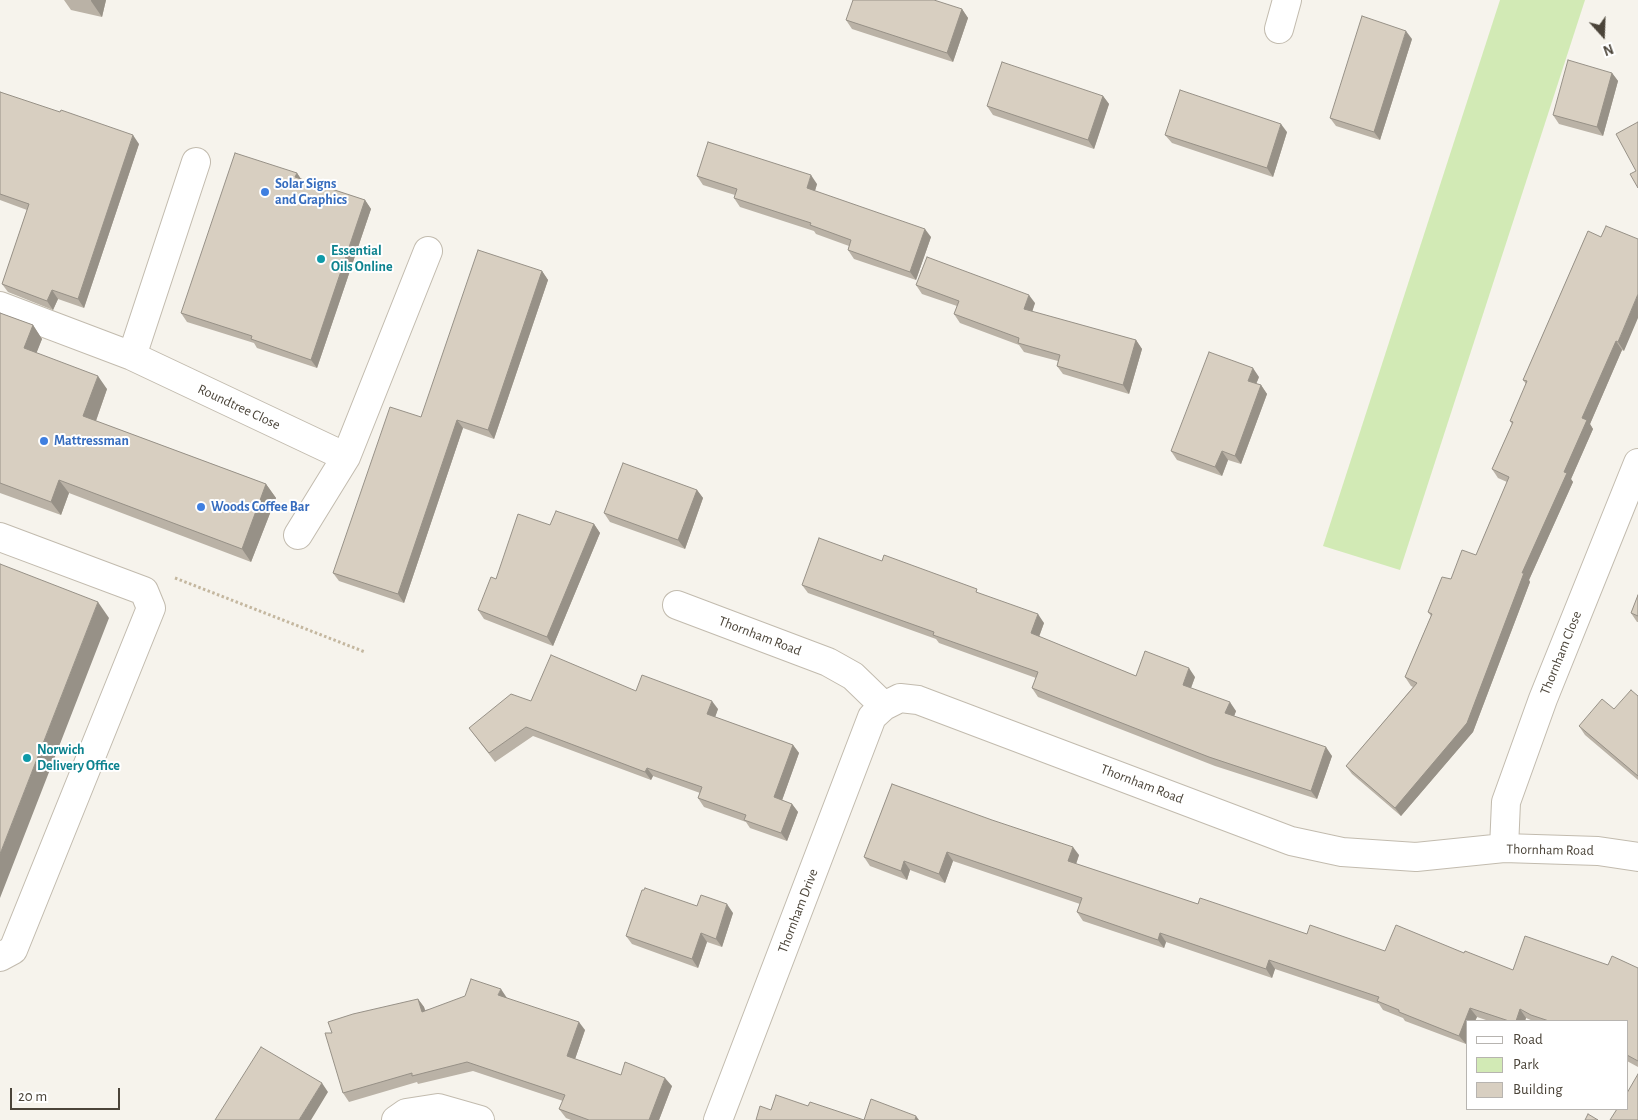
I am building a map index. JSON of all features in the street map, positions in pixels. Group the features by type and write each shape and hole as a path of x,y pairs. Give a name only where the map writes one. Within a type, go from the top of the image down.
{"street":[{"path":"1279,30 1287,0"},
{"path":"132,356 196,162"},
{"path":"298,535 346,457 428,251"},
{"name":"Roundtree Close","path":"0,306 132,356 346,457"},
{"name":"Thornham Close","path":"1504,848 1506,802 1543,699 1638,462"},
{"path":"0,537 144,591 151,608 13,950 0,957"},
{"name":"Thornham Road","path":"676,605 828,662 853,676 884,706 900,698 918,700 1291,841 1342,852 1416,856 1504,848 1598,850 1638,857"},
{"name":"Thornham Drive","path":"718,1120 868,726 872,717 884,706"},
{"path":"396,1120 406,1113 438,1108 480,1120"}],"path":[{"path":"144,591 153,569 365,652"}],"green space":[{"path":"1500,0 1585,0 1400,570 1323,546"}],"building":[{"path":"853,0 934,0 962,9 947,53 846,20"},
{"path":"1362,16 1406,31 1374,132 1330,118"},
{"path":"1568,60 1612,73 1597,127 1553,115"},
{"path":"1002,62 1103,96 1088,140 987,106"},
{"path":"1180,90 1281,124 1267,168 1165,135"},
{"path":"0,92 60,112 61,110 133,135 78,299 52,290 47,301 2,284 29,204 0,194"},
{"path":"1638,122 1638,188 1630,174 1636,171 1616,134"},
{"path":"708,142 811,175 807,188 925,229 910,272 848,250 851,240 810,225 811,223 734,198 737,189 697,176"},
{"path":"235,153 297,173 295,177 365,200 311,360 251,339 252,336 181,313"},
{"path":"1606,226 1638,239 1638,294 1618,342 1616,341 1582,418 1587,420 1564,472 1567,473 1522,573 1524,573 1467,723 1395,808 1346,766 1417,683 1405,677 1432,614 1428,612 1442,577 1451,579 1462,550 1476,555 1509,477 1492,469 1513,422 1510,421 1527,381 1523,380 1588,231 1601,237"},
{"path":"478,250 542,271 488,430 457,420 398,594 333,573 390,407 421,417"},
{"path":"927,257 1029,295 1024,309 1136,340 1123,385 1057,366 1060,355 1018,343 1019,338 954,314 959,301 916,285"},
{"path":"0,313 33,325 24,348 98,376 83,416 266,484 242,549 59,480 51,502 0,483"},
{"path":"1209,352 1253,368 1248,381 1261,385 1235,456 1222,451 1215,467 1171,451"},
{"path":"623,463 697,490 678,540 604,513"},
{"path":"556,511 594,524 547,637 478,610 491,577 496,579 518,514 550,525"},
{"path":"819,538 882,561 884,555 977,589 976,592 1038,614 1031,633 1136,676 1145,651 1189,668 1183,685 1230,702 1225,713 1326,747 1311,791 1209,757 1032,688 1038,672 933,635 934,632 802,585"},
{"name":"Norwich Delivery Office","path":"0,564 98,602 0,854"},
{"path":"1638,595 1638,616 1631,613"},
{"path":"551,655 636,691 642,675 712,701 707,714 793,745 774,797 792,804 781,833 744,820 746,815 698,798 702,787 647,768 645,772 526,727 489,753 469,728 511,694 531,701"},
{"path":"1631,690 1638,696 1638,776 1579,726 1602,699 1614,709"},
{"path":"892,784 1073,847 1068,861 1198,904 1200,898 1307,934 1310,925 1385,951 1396,925 1464,953 1465,951 1513,970 1525,936 1608,965 1612,956 1638,968 1638,1061 1628,1056 1628,1020 1546,1020 1520,1009 1516,1020 1506,1020 1470,1008 1459,1036 1399,1012 1399,1010 1377,1001 1379,997 1269,960 1266,969 1160,933 1158,940 1077,912 1082,898 947,852 939,874 904,861 901,871 864,857"},
{"path":"645,888 697,906 701,895 727,904 716,939 701,933 692,959 626,936 642,890"},
{"path":"471,979 501,989 498,995 579,1022 567,1056 621,1075 625,1062 665,1078 649,1120 589,1120 559,1109 565,1095 467,1062 412,1076 412,1073 343,1093 325,1033 332,1033 328,1022 353,1014 418,999 422,1012 465,996"},
{"path":"261,1047 322,1083 299,1120 215,1120"},
{"path":"1638,1074 1638,1120 1610,1120 1616,1110 1628,1110 1628,1091"},
{"path":"776,1095 808,1106 810,1102 864,1120 756,1120 760,1106 771,1110"},
{"path":"871,1099 916,1116 915,1120 864,1120"},
{"path":"1588,1114 1598,1120 1585,1120"}],"place":[{"name":"Solar Signs and Graphics","path":"265,192"},
{"name":"Essential Oils Online","path":"321,259"},
{"name":"Mattressman","path":"44,441"},
{"name":"Woods Coffee Bar","path":"201,507"},
{"name":"Norwich Delivery Office","path":"27,758"}]}
